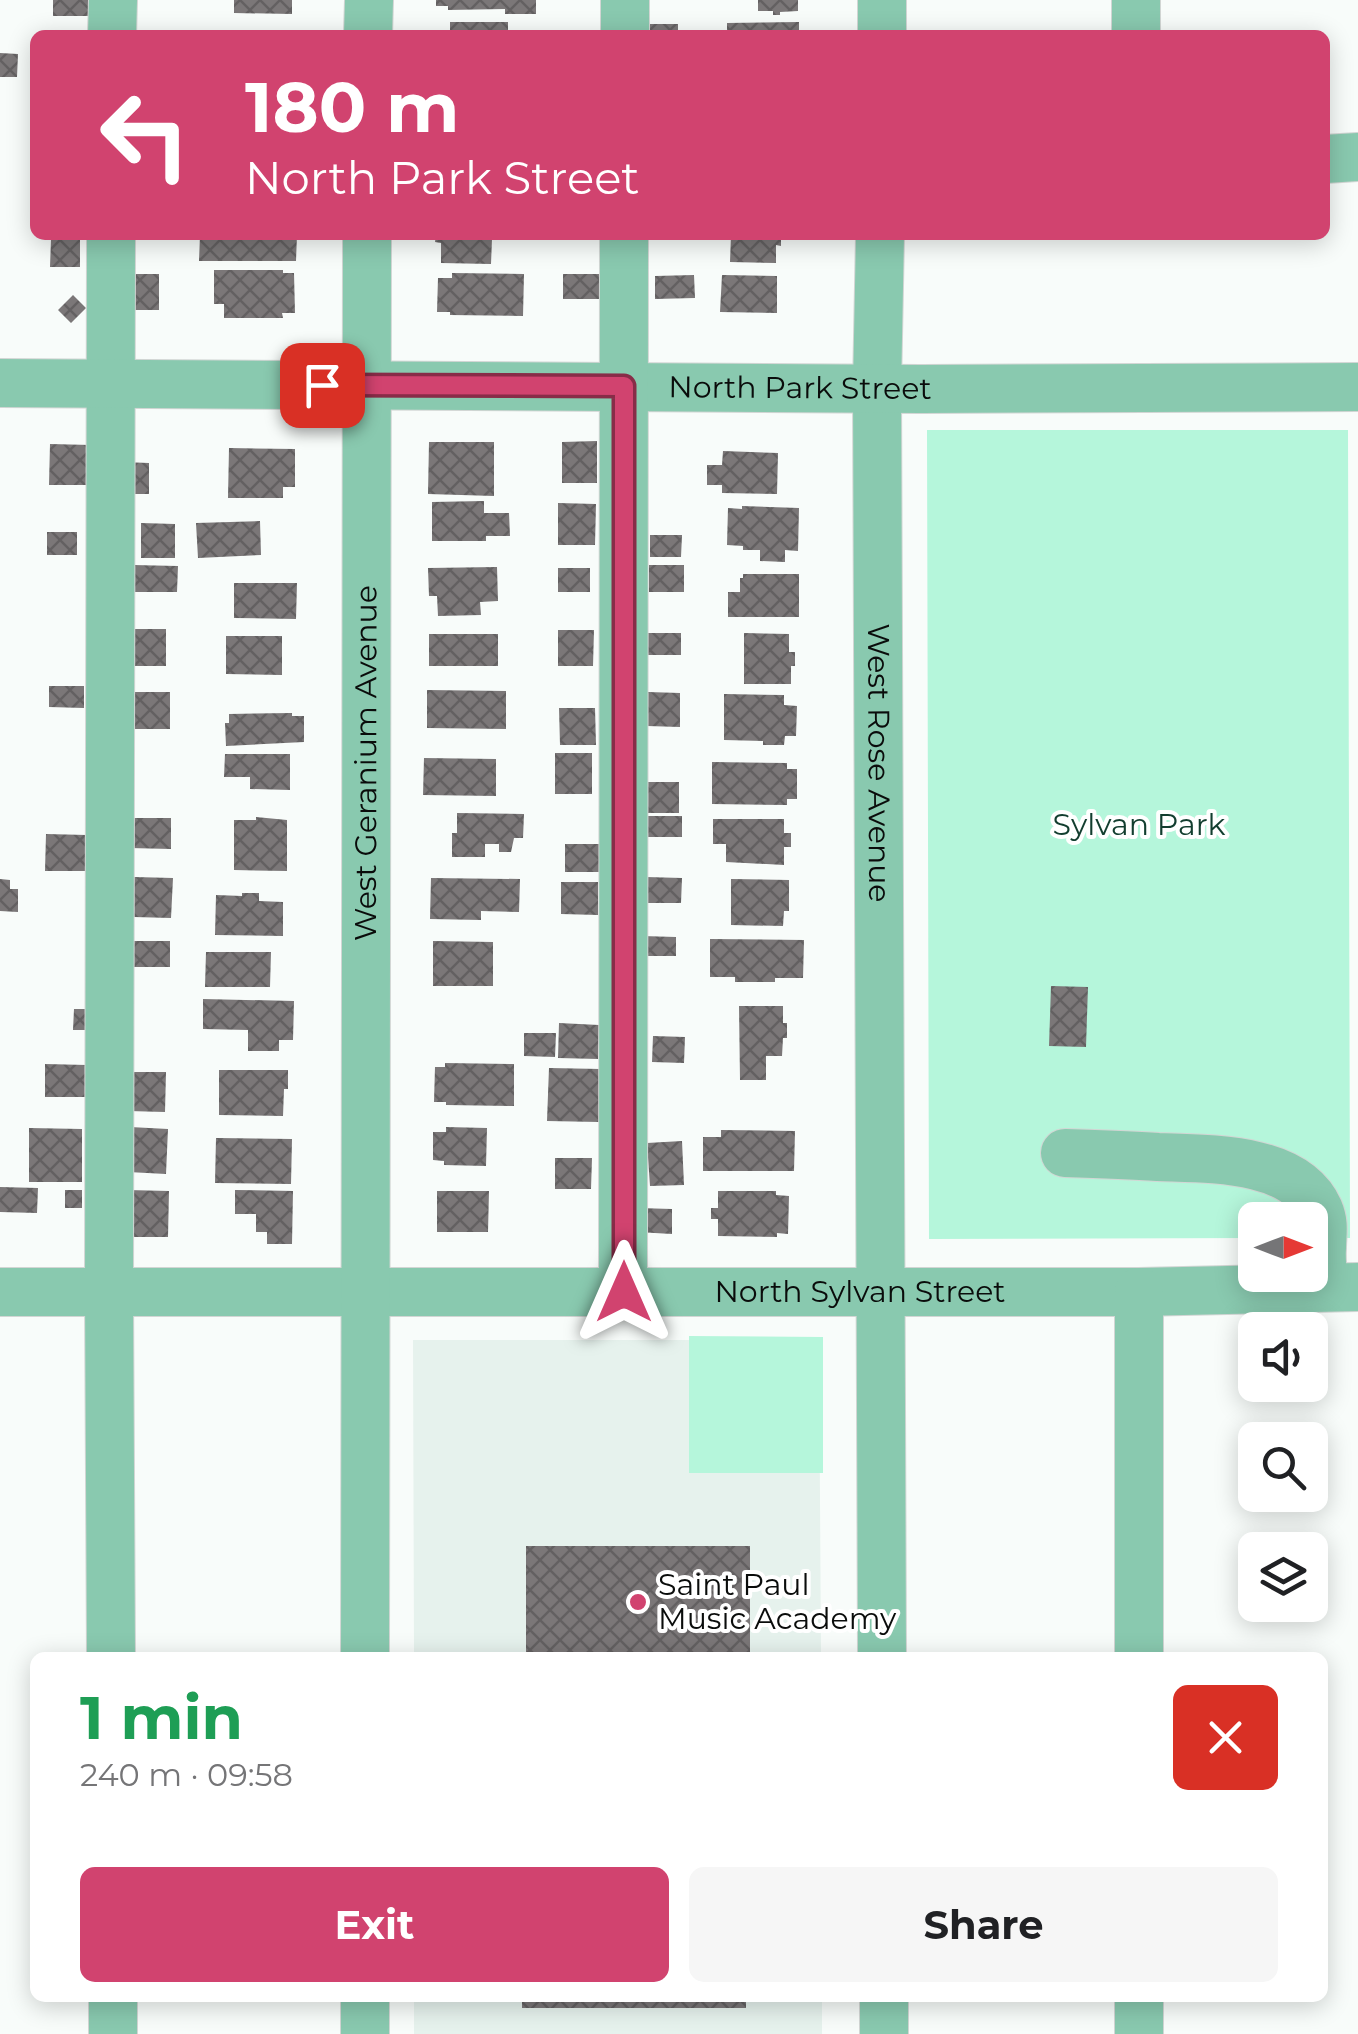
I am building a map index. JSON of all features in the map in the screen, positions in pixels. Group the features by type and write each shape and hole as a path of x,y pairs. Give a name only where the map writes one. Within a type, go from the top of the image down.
{"street":[{"path":"112,30 113,0"},
{"path":"368,0 368,30"},
{"path":"625,0 625,30"},
{"path":"882,0 882,30"},
{"path":"1136,0 1136,30"},
{"path":"1330,159 1358,157"},
{"path":"111,240 111,1652"},
{"name":"West Geranium Avenue","path":"365,1652 367,240"},
{"path":"624,240 624,1292"},
{"name":"West Rose Avenue","path":"880,240 877,388 882,1652"},
{"name":"North Park Street","path":"0,383 877,388 1358,386"},
{"path":"1065,1153 1239,1162 1288,1178 1303,1188 1320,1212 1324,1227 1322,1246 1341,1287"},
{"name":"North Sylvan Street","path":"0,1292 1139,1292 1341,1287"},
{"path":"1139,1292 1139,1652"},
{"path":"113,2002 113,2034"},
{"path":"364,2002 364,2034"},
{"path":"884,2002 884,2034"},
{"path":"1139,2002 1139,2034"}],"shaded area":[{"path":"413,1340 819,1340 821,1652 414,1652"},
{"path":"414,2002 822,2002 822,2034 414,2034"}],"green space":[{"name":"Sylvan Park","path":"927,430 1348,430 1350,1238 1328,1238 1328,1202 1238,1202 1238,1238 929,1239"},
{"path":"689,1336 823,1337 823,1473 689,1473"}],"building":[{"path":"53,0 95,0 95,16 53,16"},
{"path":"234,0 292,0 292,14 234,13"},
{"path":"436,0 536,0 536,14 505,14 505,9 448,10 448,6 436,6"},
{"path":"758,0 798,0 798,11 773,15 773,11 758,11"},
{"path":"450,22 508,22 508,30 450,30"},
{"path":"799,22 799,30 727,30 727,23"},
{"path":"643,24 678,24 678,30 643,30"},
{"path":"0,53 18,54 17,77 0,77"},
{"path":"51,240 80,240 80,267 50,267"},
{"path":"200,240 297,240 296,261 199,261"},
{"path":"492,240 491,264 441,263 441,243 435,242"},
{"path":"731,240 781,240 781,246 776,245 776,263 730,262"},
{"path":"214,270 294,273 295,313 282,313 283,318 224,318 224,304 214,304"},
{"path":"452,273 524,274 523,316 437,312 438,278 452,278"},
{"path":"125,274 159,274 159,310 125,310"},
{"path":"563,274 600,274 600,299 563,299"},
{"path":"694,275 695,298 655,299 655,276"},
{"path":"722,275 777,276 777,313 720,312"},
{"path":"73,295 86,308 71,323 58,310"},
{"path":"597,441 597,483 562,483 562,442"},
{"path":"429,442 494,442 494,496 428,494"},
{"path":"50,444 91,445 90,485 49,485"},
{"path":"229,448 295,449 295,487 283,487 283,498 228,498"},
{"path":"723,451 778,453 777,494 722,493 722,485 707,485 707,465 722,465"},
{"path":"122,462 149,463 149,494 122,494"},
{"path":"484,501 484,513 509,513 510,536 486,536 486,541 432,541 432,502"},
{"path":"558,503 596,504 595,545 558,545"},
{"path":"728,508 799,508 798,551 785,550 785,562 760,561 760,550 727,545"},
{"path":"260,521 261,555 198,558 196,523"},
{"path":"141,523 175,524 175,558 141,558"},
{"path":"47,532 77,532 77,555 47,555"},
{"path":"650,535 682,535 681,557 650,557"},
{"path":"133,565 178,566 177,592 132,592"},
{"path":"649,565 684,565 684,592 649,592"},
{"path":"497,567 498,601 480,602 481,615 438,616 437,596 429,596 428,568"},
{"path":"558,568 590,568 590,592 558,592"},
{"path":"743,574 799,574 799,617 728,617 728,592 740,592"},
{"path":"234,583 297,583 296,619 234,618"},
{"path":"130,629 166,629 166,666 130,666"},
{"path":"558,630 594,630 593,666 558,666"},
{"path":"648,633 681,633 681,655 648,655"},
{"path":"744,633 789,634 789,652 795,652 791,684 744,684"},
{"path":"429,634 498,634 498,666 429,666"},
{"path":"226,636 282,636 282,675 226,674"},
{"path":"49,686 84,686 84,708 49,707"},
{"path":"427,690 506,691 506,729 427,728"},
{"path":"130,692 170,692 170,729 130,729"},
{"path":"648,692 680,693 680,727 647,726"},
{"path":"724,694 784,695 784,705 797,706 796,736 785,736 784,745 724,740"},
{"path":"559,708 595,708 596,745 560,745"},
{"path":"229,714 304,716 304,742 226,746 225,723 229,723"},
{"path":"555,753 592,753 592,794 555,794"},
{"path":"225,754 290,754 290,790 250,789 250,777 224,777"},
{"path":"424,758 496,759 496,796 423,795"},
{"path":"712,762 787,763 787,769 797,769 797,799 787,799 787,805 712,804"},
{"path":"643,782 679,782 679,813 643,813"},
{"path":"457,813 524,814 523,838 514,838 511,852 499,852 499,844 485,844 485,857 452,857"},
{"path":"647,816 682,816 682,837 647,837"},
{"path":"130,818 171,818 171,849 129,848"},
{"path":"713,819 784,819 784,833 791,833 791,847 784,847 784,865 726,862 726,844 713,844"},
{"path":"234,820 287,820 287,871 234,870"},
{"path":"46,834 87,835 87,871 45,871"},
{"path":"565,844 601,844 601,872 565,872"},
{"path":"134,877 173,878 171,918 134,917"},
{"path":"646,877 682,878 681,903 645,903"},
{"path":"431,878 520,879 519,912 481,911 481,920 430,919"},
{"path":"0,879 10,880 10,889 18,889 18,912 0,911"},
{"path":"731,879 789,880 789,911 784,911 783,926 731,925"},
{"path":"561,882 598,882 598,915 561,914"},
{"path":"259,893 259,901 283,902 283,936 215,935 216,895"},
{"path":"642,936 676,937 676,956 642,956"},
{"path":"710,939 804,940 803,978 735,982 735,977 710,977"},
{"path":"132,941 170,941 170,967 132,967"},
{"path":"433,941 493,942 493,986 433,986"},
{"path":"206,952 271,952 270,987 205,987"},
{"path":"1051,986 1088,987 1086,1047 1049,1046"},
{"path":"203,999 294,1001 293,1040 279,1040 279,1051 248,1051 248,1030 203,1029"},
{"path":"739,1006 783,1006 787,1038 783,1038 782,1056 766,1056 766,1080 740,1080"},
{"path":"74,1009 91,1009 91,1030 73,1030"},
{"path":"559,1023 599,1025 598,1059 558,1058"},
{"path":"524,1033 556,1033 555,1057 524,1056"},
{"path":"653,1036 685,1037 684,1063 652,1062"},
{"path":"445,1063 514,1064 514,1106 434,1102 435,1067 445,1067"},
{"path":"45,1064 87,1065 87,1097 45,1097"},
{"path":"549,1068 601,1069 599,1122 547,1121"},
{"path":"219,1070 288,1070 283,1116 219,1115"},
{"path":"129,1072 166,1072 165,1112 128,1111"},
{"path":"130,1127 168,1129 166,1174 128,1172"},
{"path":"446,1127 487,1128 486,1166 444,1165 444,1161 433,1160 433,1132 446,1132"},
{"path":"29,1128 82,1129 82,1182 29,1182"},
{"path":"721,1130 795,1131 794,1171 703,1171 703,1137 721,1137"},
{"path":"216,1138 292,1139 291,1184 215,1183"},
{"path":"682,1141 684,1185 650,1186 647,1143"},
{"path":"555,1158 592,1158 591,1189 555,1189"},
{"path":"0,1187 38,1188 37,1213 0,1212"},
{"path":"65,1190 82,1190 82,1208 65,1208"},
{"path":"127,1190 169,1191 168,1237 127,1237"},
{"path":"235,1190 293,1191 292,1244 267,1244 267,1232 256,1232 256,1214 235,1214"},
{"path":"437,1191 489,1191 488,1232 437,1232"},
{"path":"718,1191 776,1191 776,1195 789,1196 788,1234 718,1236 718,1219 711,1219 711,1208 718,1208"},
{"path":"638,1208 672,1209 672,1234 637,1232"},
{"name":"Saint Paul Music Academy","path":"526,1546 750,1546 750,1652 526,1652"},
{"path":"522,2002 746,2002 746,2008 522,2008"}],"place":[{"name":"Saint Paul Music Academy","path":"638,1602"}],"route":[{"path":"322,385 624,386 624,1292"}]}
